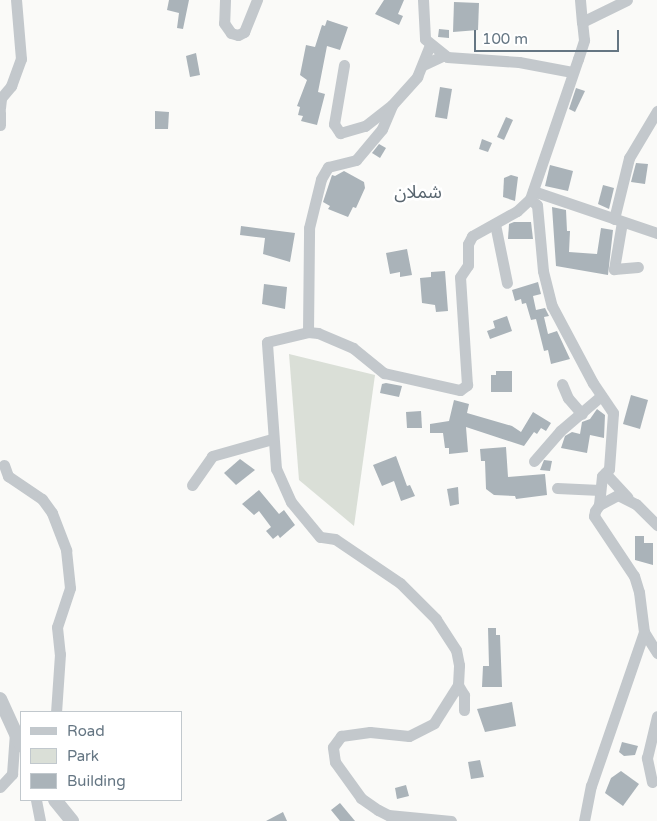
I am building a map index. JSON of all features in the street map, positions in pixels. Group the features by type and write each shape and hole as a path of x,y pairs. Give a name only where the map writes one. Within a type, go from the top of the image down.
{"street":[{"path":"0,125 1,98 11,86 21,59 16,0"},
{"path":"225,0 224,23 231,33 238,35 244,32 257,0"},
{"path":"308,332 309,228 321,179 328,167 356,160 382,129 392,105 423,65 430,45 423,32 423,0"},
{"path":"464,710 464,695 458,685 459,665 456,650 436,619 400,583 335,539 320,537 291,502 276,469 272,440 267,342 308,332 344,343 384,372 460,390 467,385 468,374 460,278 468,265 468,244 472,236 495,224 531,195 584,40 580,0"},
{"path":"582,22 627,0"},
{"path":"430,45 435,45 444,55"},
{"path":"423,65 444,55 519,62 572,72"},
{"path":"344,65 334,124 336,130 354,130 392,105"},
{"path":"638,268 614,269 618,221 628,158 657,111"},
{"path":"531,195 657,233"},
{"path":"531,195 537,205 543,271 552,306 600,396 613,413 609,469 605,473 600,490 599,505 594,516 634,576 639,592 644,632 592,786 584,821"},
{"path":"495,224 508,283"},
{"path":"562,384 571,403 582,414"},
{"path":"534,461 560,432 600,396"},
{"path":"192,485 212,456 272,440"},
{"path":"4,465 8,476 42,499 58,526 66,550 70,588 57,627 60,654 56,711"},
{"path":"605,473 657,525"},
{"path":"557,488 600,490"},
{"path":"599,505 618,495 627,497"},
{"path":"644,632 657,652"},
{"path":"451,821 388,815 378,810 361,798 342,774 335,762 333,747 341,736 348,733 370,732 396,736 418,733 441,717 449,696 458,685"},
{"path":"0,699 20,741 18,769 0,787"},
{"path":"652,782 648,758 657,716"},
{"path":"36,801 40,821"},
{"path":"56,801 72,821"}],"green space":[{"path":"289,354 375,375 354,526 299,480"}],"building":[{"path":"169,0 189,0 183,29 177,28 179,13 167,10"},
{"path":"384,0 404,0 398,14 403,16 399,25 375,14"},
{"path":"454,2 479,3 478,30 453,32"},
{"path":"327,20 348,27 340,50 327,46 318,92 325,94 317,125 301,121 303,116 298,115 300,107 297,106 307,80 300,75 306,45 315,47 322,25 325,26"},
{"path":"439,29 449,30 449,38 438,37"},
{"path":"196,53 200,75 190,77 186,56"},
{"path":"440,87 452,89 447,119 435,117"},
{"path":"576,88 585,91 575,112 569,109"},
{"path":"155,111 169,112 168,129 155,129"},
{"path":"506,117 513,120 504,140 497,137"},
{"path":"482,139 492,143 488,152 479,149"},
{"path":"379,144 386,148 380,158 372,153"},
{"path":"636,163 648,164 645,184 631,182"},
{"path":"550,165 573,171 568,191 545,186"},
{"path":"344,171 364,182 365,188 356,208 353,207 348,217 328,209 330,206 323,202 332,175 335,176"},
{"path":"511,175 518,177 515,201 503,197 504,178"},
{"path":"603,185 614,188 609,209 598,204"},
{"path":"552,207 566,210 567,231 570,231 569,252 597,254 601,228 613,230 608,275 556,266"},
{"path":"514,222 531,222 533,239 508,239 509,224"},
{"path":"241,226 295,233 290,262 263,254 265,238 240,235"},
{"path":"407,249 412,275 400,277 400,272 390,274 386,253"},
{"path":"445,271 448,311 436,312 435,305 422,303 420,278 431,277 431,272"},
{"path":"538,282 541,294 533,296 536,310 545,308 549,316 544,317 548,334 557,331 570,359 551,364 548,350 544,351 536,319 531,320 526,303 522,304 521,299 515,301 512,290"},
{"path":"264,284 287,287 285,309 262,304"},
{"path":"507,316 512,331 490,339 487,331 495,328 493,321"},
{"path":"496,371 512,371 512,392 491,392 491,375 496,375"},
{"path":"382,384 402,386 399,397 380,393"},
{"path":"631,395 648,400 640,429 623,424"},
{"path":"454,400 469,404 467,413 512,426 521,432 533,412 551,423 546,431 541,428 537,434 534,432 524,446 466,427 468,452 449,454 449,448 445,448 443,433 430,433 430,424 449,421"},
{"path":"597,409 605,415 604,438 590,435 587,453 561,448 565,436 572,432 580,434 582,422 590,419"},
{"path":"421,411 422,428 407,428 406,412"},
{"path":"506,447 508,477 545,474 547,495 516,499 515,496 494,495 486,489 485,461 481,461 480,449"},
{"path":"396,456 407,486 410,485 415,496 401,501 394,481 382,486 373,465"},
{"path":"240,459 255,470 236,485 224,473"},
{"path":"544,460 552,461 550,471 540,470"},
{"path":"458,487 459,504 450,506 447,489"},
{"path":"259,490 279,514 284,510 295,525 280,538 278,535 273,539 266,531 271,527 259,511 254,515 242,504"},
{"path":"635,536 644,536 644,543 653,543 653,565 635,560"},
{"path":"488,628 496,628 496,635 500,635 502,687 482,687 483,666 489,666"},
{"path":"512,702 516,726 485,732 477,709"},
{"path":"622,742 638,746 635,755 624,756 619,752"},
{"path":"480,760 484,777 471,779 468,762"},
{"path":"621,771 639,784 623,806 605,793 611,778"},
{"path":"406,785 409,796 397,799 395,788"},
{"path":"340,803 355,821 340,821 331,810"},
{"path":"283,812 287,821 266,821"}],"district":[{"name":"شملان","path":"418,192"}]}
